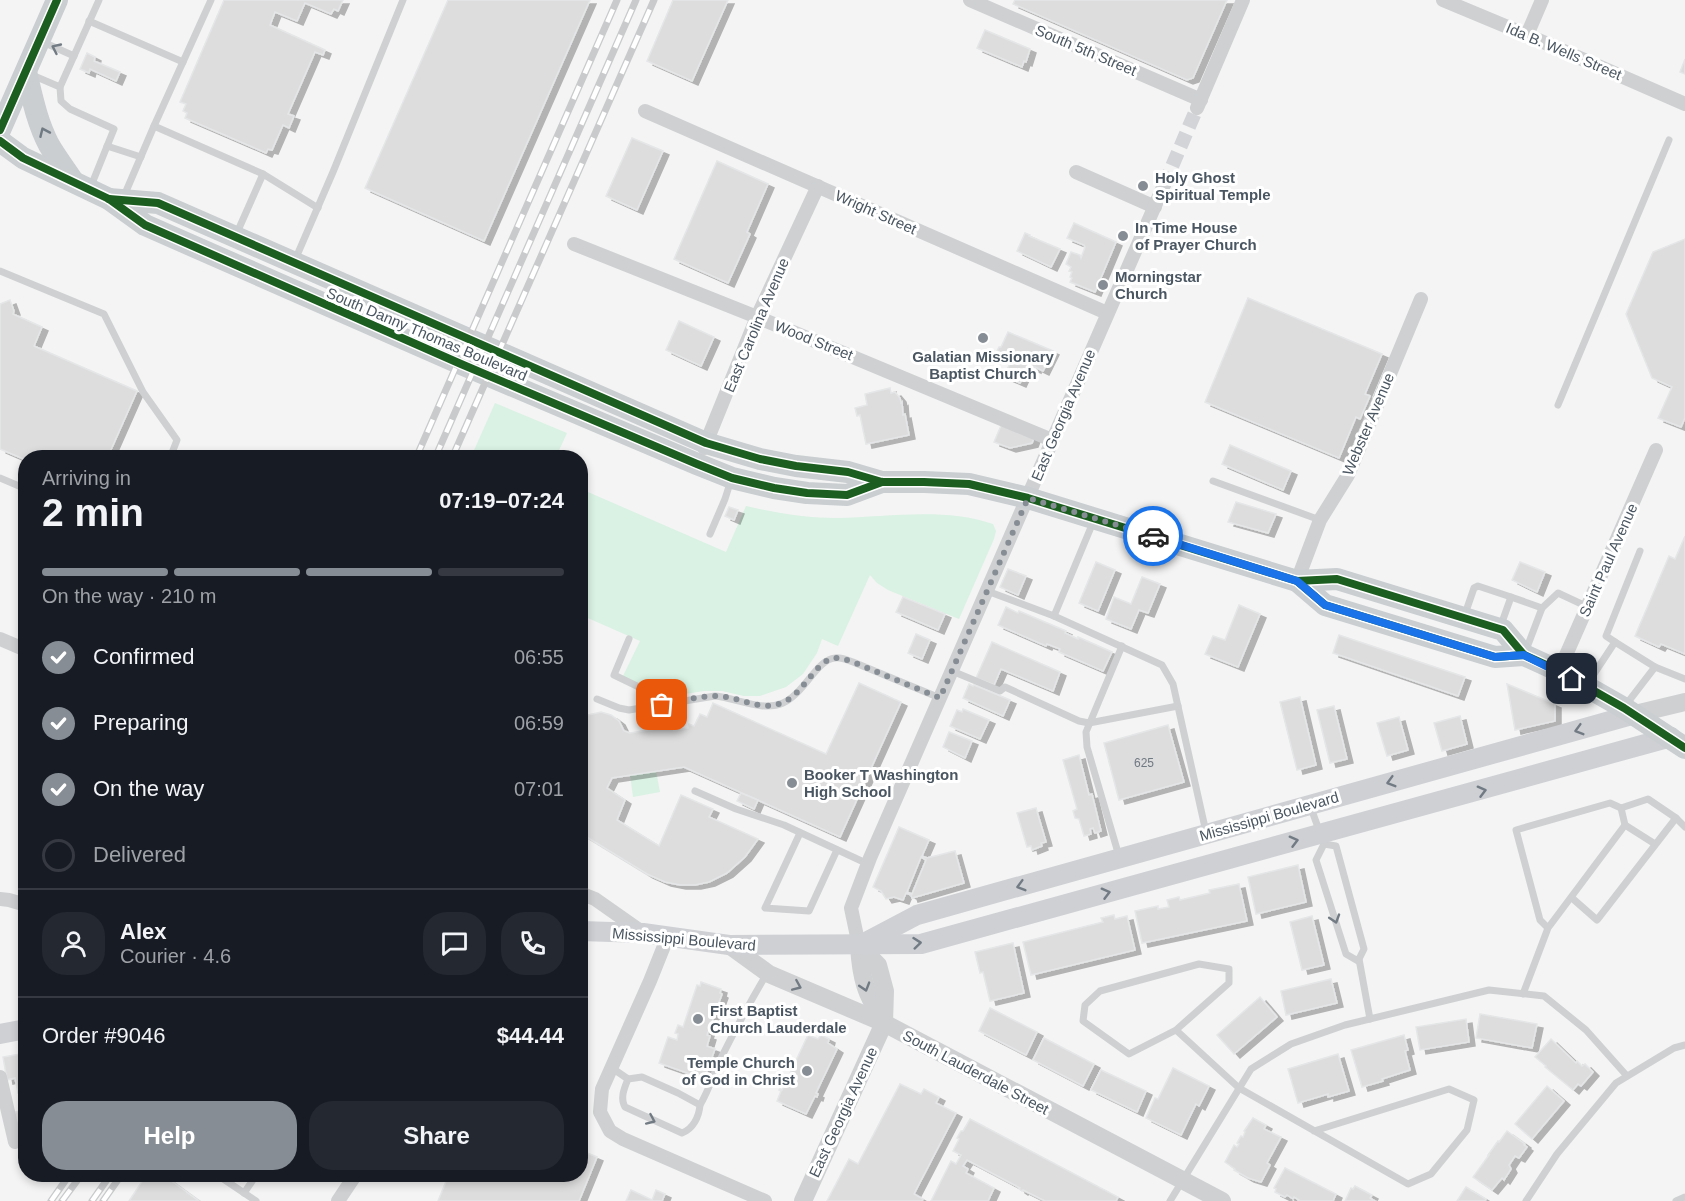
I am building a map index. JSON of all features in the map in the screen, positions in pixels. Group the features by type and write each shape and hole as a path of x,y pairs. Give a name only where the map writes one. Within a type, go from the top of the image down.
{"main road":[{"path":"0,130 57,0"},
{"path":"26,72 34,106 50,146 99,192"},
{"name":"South Danny Thomas Boulevard","path":"0,141 22,158 99,192 145,225 462,364 732,478 807,493 847,495 882,482"},
{"name":"South Danny Thomas Boulevard","path":"99,192 158,203 705,443 760,459 796,466 848,471 882,482 969,484 1028,498 1297,581 1337,579 1503,630 1524,655 1560,671 1680,739"},
{"name":"South Danny Thomas Boulevard","path":"1297,581 1325,605 1495,657 1524,655"},
{"name":"Mississippi Boulevard","path":"859,946 917,915 1431,771 1629,711"},
{"name":"Mississippi Boulevard","path":"588,931 643,933 729,945 921,944 1184,872 1322,839 1441,802 1680,739"},
{"path":"1431,771 1441,802"},
{"path":"1176,842 1184,872"},
{"path":"0,1034 18,1031"}],"street":[{"name":"South 5th Street","path":"971,0 1199,104 1243,0"},
{"name":"Ida B. Wells Street","path":"1443,0 1685,104"},
{"path":"1527,35 1542,0"},
{"name":"Wright Street","path":"645,111 1107,313"},
{"path":"1076,172 1155,207"},
{"name":"East Georgia Avenue","path":"803,1201 884,1023 885,991 878,965 859,946 851,908 868,864 1164,185"},
{"name":"East Carolina Avenue","path":"697,464 757,317 818,186"},
{"name":"Wood Street","path":"574,244 757,317 1052,440"},
{"name":"Webster Avenue","path":"1297,581 1320,520 1348,474 1421,299"},
{"name":"Saint Paul Avenue","path":"1560,671 1656,450"},
{"path":"0,639 18,647"},
{"name":"Mississippi Boulevard","path":"1629,711 1685,702"},
{"path":"588,896 643,933"},
{"path":"0,899 18,903"},
{"path":"668,936 602,1089 600,1112 610,1131 623,1139 765,1201"},
{"name":"South Lauderdale Street","path":"729,945 768,973 884,1023 1222,1201"},
{"path":"0,1077 15,1142"},
{"path":"338,1201 351,1182"}],"lane":[{"path":"99,0 60,87 61,101 70,110 114,129 107,146 99,192"},
{"path":"99,192 141,157 211,0"},
{"path":"294,263 403,0"},
{"path":"89,21 183,62"},
{"path":"39,40 74,56"},
{"path":"26,72 60,87"},
{"path":"154,126 263,174 318,208"},
{"path":"1558,405 1669,140"},
{"path":"107,146 141,157"},
{"path":"235,237 263,174"},
{"path":"0,271 104,314 143,392 177,440 173,450"},
{"path":"0,478 18,486"},
{"path":"710,534 732,478"},
{"path":"1213,481 1320,520"},
{"path":"1054,616 1095,518"},
{"path":"1640,551 1606,636 1655,667 1685,679"},
{"path":"1463,618 1474,588 1478,585 1542,608"},
{"path":"987,591 1054,616 1162,664 1173,684 1207,834"},
{"path":"1524,655 1542,608 1558,593 1588,607"},
{"path":"1499,629 1511,597"},
{"path":"629,639 614,675 672,703"},
{"path":"1585,686 1615,642"},
{"path":"1120,858 1087,747 1086,732 1122,646"},
{"path":"597,699 629,710 715,696 770,706 783,703 804,687 822,663 832,658 853,662 940,698"},
{"path":"1629,711 1655,667"},
{"path":"952,671 1000,691 1005,687 1078,721 1089,723 1178,706"},
{"path":"695,791 736,809 784,825 868,864"},
{"path":"1548,928 1540,920 1516,830 1610,803 1621,808 1648,798 1685,827"},
{"path":"1310,805 1322,839 1316,860 1346,954 1359,960"},
{"path":"1621,808 1626,825 1655,844"},
{"path":"1572,898 1597,920 1676,818"},
{"path":"1522,994 1548,928 1626,825"},
{"path":"800,832 765,908 809,911 837,850"},
{"path":"1322,839 1336,846 1364,949 1359,960 1370,1019"},
{"path":"1199,964 1229,969 1229,983 1176,1030 1130,1054 1083,1021 1085,1005 1100,991 1199,964"},
{"path":"628,1079 622,1101 625,1107 682,1133 689,1130 694,1124 700,1105 723,1055 752,998 768,973"},
{"path":"1170,1201 1251,1069 1291,1044 1344,1025 1489,990 1544,996 1586,1030 1627,1076"},
{"path":"1176,1030 1239,1088 1314,1131 1408,1184 1431,1174 1467,1130 1474,1100 1449,1089 1314,1131"},
{"path":"1526,1201 1557,1154 1616,1083 1674,1048 1685,1045"},
{"path":"612,1068 628,1079 642,1077 700,1105"},
{"path":"228,1182 256,1201"},
{"path":"244,1193 252,1182"},
{"path":"1676,1201 1685,1197"}],"green space":[{"path":"495,403 567,433 559,450 474,450"},
{"path":"588,492 726,552 746,506 792,515 826,518 936,514 993,524 996,531 959,619 888,590 870,575 838,646 822,639 817,653 803,674 786,687 760,696 704,691 666,697 622,678 640,641 588,618"},
{"path":"656,771 660,792 633,797 630,775"}],"building":[{"path":"224,0 343,0 338,11 334,9 331,14 305,3 297,21 275,12 270,25 325,50 323,55 315,52 288,114 294,116 289,128 283,125 272,150 268,149 266,153 185,118 187,113 183,111 186,104 180,102"},
{"path":"448,0 590,0 484,241 365,188"},
{"path":"673,0 728,0 692,81 647,61"},
{"path":"1015,0 1227,0 1193,78 1187,80 1013,4"},
{"path":"985,30 1030,49 1022,67 977,48"},
{"path":"87,53 95,57 94,61 120,72 116,81 90,69 89,73 80,69"},
{"path":"1685,59 1685,74 1680,72"},
{"path":"632,138 663,151 637,210 606,196"},
{"path":"717,161 768,184 747,232 750,234 728,283 674,259"},
{"path":"1074,223 1116,242 1095,292 1070,282 1071,267 1066,264 1071,252 1080,255 1081,258 1085,247 1067,238"},
{"path":"1025,233 1060,249 1051,267 1017,251"},
{"path":"1685,239 1685,418 1681,427 1658,418 1672,387 1652,378 1626,314 1653,252"},
{"path":"1248,298 1382,354 1365,394 1370,396 1360,419 1356,417 1339,458 1205,402"},
{"path":"10,300 13,314 42,327 34,346 137,391 111,450 18,450 18,457 0,449 0,304"},
{"path":"679,321 714,337 701,366 666,350"},
{"path":"1008,332 1053,351 1043,371 1028,366 1020,383 1004,376 1013,357 997,351"},
{"path":"890,388 891,393 895,392 902,402 909,435 866,444 860,415 857,416 855,408 867,405 865,394"},
{"path":"1003,421 1035,435 1032,443 1010,448 994,442"},
{"path":"1230,445 1291,471 1283,490 1222,464"},
{"path":"1236,502 1276,514 1268,533 1228,522"},
{"path":"729,507 738,510 734,520 725,516"},
{"path":"1685,536 1685,654 1661,644 1659,647 1635,636 1669,556 1675,559"},
{"path":"1096,562 1115,570 1098,611 1079,603"},
{"path":"1520,562 1545,572 1537,592 1512,580"},
{"path":"1008,569 1026,576 1018,595 1000,587"},
{"path":"1142,577 1160,584 1148,613 1139,610 1131,629 1106,619 1114,597 1131,604"},
{"path":"903,597 945,614 938,630 896,612"},
{"path":"1239,605 1260,614 1238,667 1205,654 1213,636 1225,640"},
{"path":"1006,607 1112,652 1103,671 1059,652 1060,649 1047,644 1046,646 998,625"},
{"path":"916,634 930,640 922,659 908,653"},
{"path":"1339,635 1465,677 1458,696 1333,653"},
{"path":"992,642 1060,672 1053,691 1001,669 994,685 976,678"},
{"name":"Booker T Washington High School","path":"859,683 901,702 840,837 684,767 612,778 607,788 625,800 617,820 659,846 681,795 713,809 709,817 758,839 745,857 727,873 709,882 695,885 665,882 647,874 588,838 588,715 601,712 611,715 619,721 624,731 630,733 674,726 674,730 688,728 689,724 694,726 700,714 707,717 713,703 826,754"},
{"path":"969,684 1010,700 1003,716 963,698"},
{"path":"1507,684 1555,704 1555,721 1515,730"},
{"path":"1300,697 1316,765 1297,770 1280,702"},
{"path":"1334,706 1347,759 1330,763 1317,710"},
{"path":"963,709 989,720 980,739 950,726 957,710 962,712"},
{"path":"1460,716 1467,744 1442,751 1434,723"},
{"path":"1399,717 1408,750 1387,756 1377,723"},
{"path":"1168,725 1184,782 1119,800 1104,743"},
{"path":"949,732 972,741 965,758 943,747"},
{"path":"1079,755 1101,831 1095,833 1093,828 1090,829 1091,834 1084,836 1079,819 1075,818 1073,811 1077,809 1063,760"},
{"path":"741,793 758,800 754,809 737,801"},
{"path":"1036,808 1046,842 1032,850 1031,846 1027,847 1017,813"},
{"path":"899,827 929,840 922,856 927,858 955,851 964,883 912,898 906,893 903,900 894,897 886,899 881,891 873,887","holes":["921,857 926,860 912,894 907,892"]},
{"path":"1298,865 1306,902 1256,914 1248,877"},
{"path":"1239,884 1247,921 1142,943 1135,911 1158,906 1158,909 1169,907 1167,900 1179,897 1180,900 1210,893 1209,890"},
{"path":"1114,915 1115,919 1127,916 1135,950 1031,975 1023,942 1103,922 1101,918"},
{"path":"1312,916 1324,965 1302,970 1290,922"},
{"path":"1013,943 1024,993 990,1001 975,952"},
{"path":"1331,979 1337,1003 1286,1015 1281,991"},
{"path":"701,982 721,989 722,994 707,1035 710,1036 707,1046 715,1049 704,1079 659,1063 668,1037 677,1040 678,1034 675,1033 678,1025 683,1027 697,985 700,986"},
{"path":"1260,997 1277,1017 1234,1054 1217,1035"},
{"path":"990,1008 1037,1032 1026,1055 979,1031"},
{"path":"1480,1014 1537,1024 1532,1048 1476,1038"},
{"path":"1466,1019 1469,1042 1420,1050 1416,1027"},
{"path":"808,1035 818,1039 821,1035 829,1039 828,1043 837,1049 816,1093 817,1097 815,1096 806,1114 777,1101 781,1091 779,1090 782,1090"},
{"path":"1404,1035 1410,1070 1362,1087 1351,1050"},
{"path":"1044,1038 1094,1064 1083,1086 1033,1060"},
{"path":"1551,1039 1576,1063 1577,1061 1582,1066 1585,1064 1593,1072 1581,1086 1578,1084 1573,1090 1535,1057"},
{"path":"18,1054 18,1093 15,1078 7,1080 3,1057"},
{"path":"1338,1054 1349,1091 1328,1097 1328,1094 1298,1103 1288,1069"},
{"path":"1173,1068 1209,1086 1199,1106 1196,1104 1181,1135 1146,1118"},
{"path":"1101,1070 1146,1091 1137,1112 1091,1090"},
{"path":"900,1084 921,1094 924,1089 939,1097 936,1103 956,1113 914,1194 923,1199 922,1201 827,1201 849,1159 858,1164"},
{"path":"1547,1086 1564,1101 1532,1139 1515,1124"},
{"path":"14,1112 18,1112 18,1132"},
{"path":"1253,1118 1266,1125 1264,1129 1281,1137 1267,1163 1270,1165 1261,1182 1248,1178 1225,1162 1234,1145 1237,1147 1239,1144 1237,1143 1241,1136 1243,1137 1244,1131"},
{"path":"970,1119 1118,1197 1116,1201 1045,1201 1022,1191 967,1160 963,1166 968,1169 966,1173 994,1188 988,1201 931,1201 951,1161 956,1164 961,1155 953,1151 959,1139 957,1138"},
{"path":"1507,1131 1527,1147 1519,1158 1515,1156 1504,1180 1502,1178 1492,1190 1473,1177"},
{"path":"588,1153 597,1157 588,1179"},
{"path":"1285,1168 1336,1194 1333,1201 1298,1201 1294,1197 1293,1199 1287,1195 1285,1197 1275,1192 1274,1188"},
{"path":"142,1182 173,1182 199,1201 129,1201"},
{"path":"446,1182 587,1182 579,1201 438,1201"},
{"path":"1355,1186 1372,1195 1370,1198 1375,1201 1345,1201 1351,1188"},
{"path":"1466,1187 1486,1199 1485,1201 1457,1201"},
{"path":"631,1190 652,1200 656,1190 665,1194 662,1201 626,1201"}],"tunnel":[{"path":"1164,185 1197,108"}],"railway":[{"path":"420,450 617,0"},
{"path":"439,450 636,0"},
{"path":"456,450 654,0"},
{"path":"51,1201 64,1182"},
{"path":"62,1201 76,1182"},
{"path":"92,1201 105,1182"},
{"path":"103,1201 116,1182"}],"cycle path":[{"path":"0,130 57,0"},
{"path":"0,141 23,158 109,199 145,225 461,364 732,478 807,493 847,495 882,482"},
{"path":"109,199 158,203 706,443 760,459 848,472 882,482 969,484 1028,498 1297,581 1337,579 1503,630 1524,655 1559,671 1624,708 1685,748"},
{"path":"1297,581 1325,605 1495,657 1524,655"}],"way so far":[{"path":"662,705 715,696 758,705 770,706 783,703 804,687 822,663 832,658 853,662 940,698 1028,498 1153,536"}],"place":[{"name":"Holy Ghost Spiritual Temple","path":"1143,186"},
{"name":"In Time House of Prayer Church","path":"1123,236"},
{"name":"Morningstar Church","path":"1103,285"},
{"name":"Galatian Missionary Baptist Church","path":"983,338"},
{"name":"Booker T Washington High School","path":"792,783"},
{"name":"First Baptist Church Lauderdale","path":"698,1019"},
{"name":"Temple Church of God in Christ","path":"807,1071"}],"route":[{"path":"1153,536 1297,581 1325,605 1495,657 1524,655 1572,679"}]}
